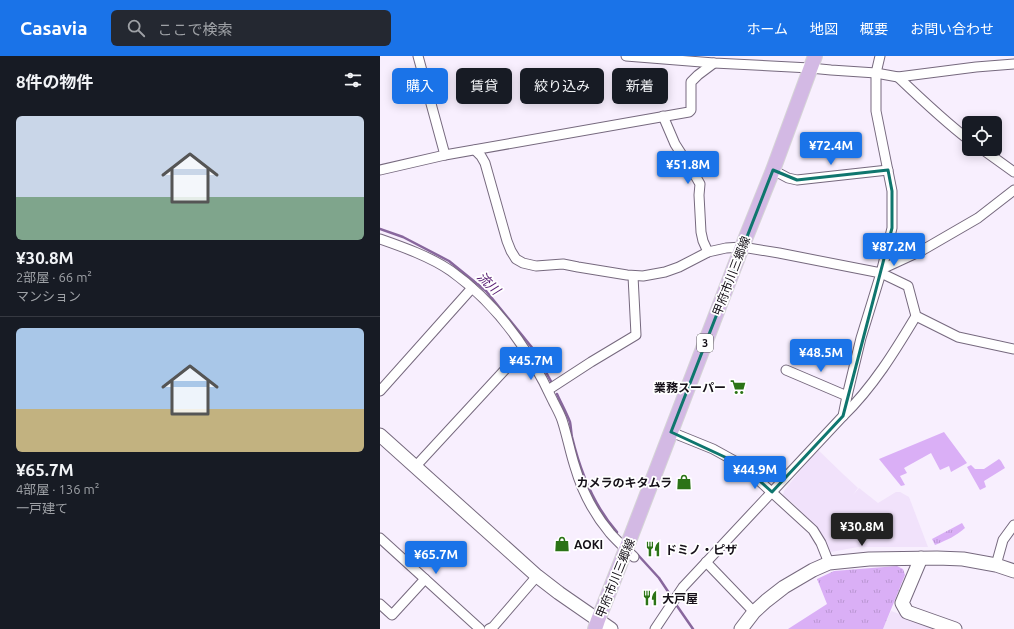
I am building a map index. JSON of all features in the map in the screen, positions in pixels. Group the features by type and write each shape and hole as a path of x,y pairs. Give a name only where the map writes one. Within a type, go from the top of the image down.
{"main road":[{"name":"甲府市川三郷線","path":"596,624 630,553 671,432 773,170 813,62"}],"street":[{"path":"418,56 445,155"},
{"path":"626,56 714,63 813,62 831,70 898,77 1014,64"},
{"path":"843,416 861,338 892,228 892,191 876,111 876,74 880,56"},
{"path":"380,170 445,155 689,112 691,110 691,82 714,63"},
{"path":"898,77 927,105 962,134"},
{"path":"663,116 675,144 700,184 699,195 701,232 708,252"},
{"path":"475,150 485,163 511,251 516,259 523,264 536,266 563,264 627,276 643,276 665,272 680,267 708,252 726,248 742,247 881,271 908,286 916,316 900,343 854,406 683,587 655,629"},
{"path":"992,156 1014,172"},
{"path":"773,170 788,178 797,180 888,170"},
{"path":"881,271 921,251 978,218 1014,190"},
{"path":"380,239 431,260 451,271 494,309 519,341 548,390 562,420 575,469 590,503 604,525 630,553"},
{"path":"548,390 590,362 636,335 633,276"},
{"path":"380,391 472,288"},
{"path":"916,316 958,337 1014,349"},
{"path":"415,467 524,349"},
{"path":"786,370 847,396"},
{"path":"671,432 713,449 742,465 813,530 821,543 829,563"},
{"path":"380,435 537,576 596,624 611,629"},
{"path":"996,565 1003,540 1014,525"},
{"path":"380,538 480,629"},
{"path":"921,558 902,603 907,612 955,629"},
{"path":"741,629 754,612 784,587 813,570 829,563 869,559 921,558 964,560 996,565 1014,571"},
{"path":"706,562 754,612"},
{"path":"490,629 537,576"},
{"path":"380,604 392,615 425,579"}],"highlighted area":[{"path":"773,170 797,180 888,170 892,191 892,228 843,416 772,492 742,465 671,432"}],"shaded area":[{"path":"817,449 858,488 853,495 859,488 878,503 896,492 900,492 909,497 928,547 858,547 831,552 828,550 819,531 797,507 783,495 784,491"},
{"path":"891,611 942,629 883,629"}],"green space":[{"path":"944,432 967,463 951,472 949,466 940,470 931,453 904,468 907,473 900,476 905,485 901,486 879,459"},
{"path":"999,459 1005,468 984,481 986,487 980,490 967,467 971,465 975,469 984,469"},
{"path":"962,523 965,528 962,531 935,545 932,539"},
{"path":"897,566 903,569 905,575 883,629 788,629 827,604 817,579 834,571"}],"waterway":[{"name":"流川","path":"380,229 403,237 449,261 486,291 534,350 553,385"},
{"name":"流川","path":"557,394 570,422 575,449 589,487 601,511 617,532"},
{"name":"流川","path":"638,555 659,578 673,599"},
{"name":"流川","path":"675,603 693,629"}],"place":[{"name":"業務スーパー","path":"738,387"},
{"name":"カメラのキタムラ","path":"684,482"},
{"name":"AOKI","path":"562,544"},
{"name":"ドミノ・ピザ","path":"653,549"},
{"name":"大戸屋","path":"650,598"}]}
